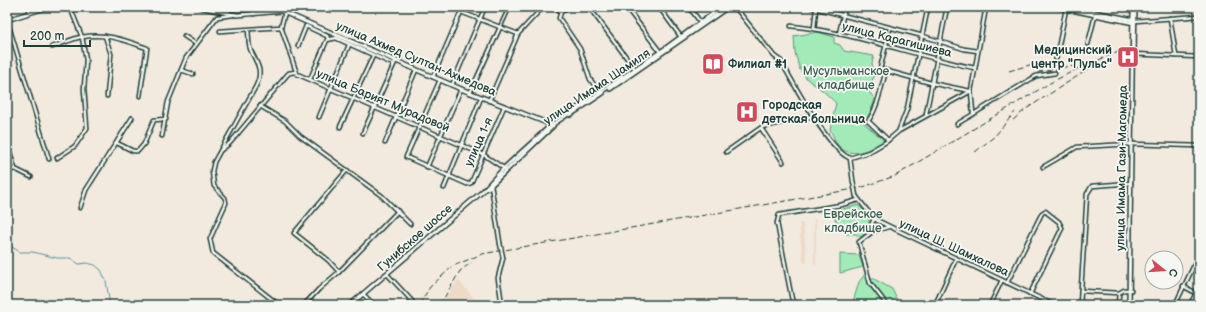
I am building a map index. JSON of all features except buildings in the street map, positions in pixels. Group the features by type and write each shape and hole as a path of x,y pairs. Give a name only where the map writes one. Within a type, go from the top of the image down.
{"main road":[{"path":"7,20 48,7"},
{"path":"200,7 237,14 254,14 274,9"},
{"name":"улица Имама Шамиля","path":"490,184 549,127 661,53 722,7"},
{"name":"улица Имама Шамиля","path":"505,168 552,126 728,7"},
{"path":"1057,7 1075,9 1134,22"},
{"name":"улица Имама Гази-Магомеда","path":"1130,305 1134,7"},
{"name":"улица Ахмед Султан-Ахмедова","path":"274,9 286,12 337,37 394,62 547,124 549,127"},
{"path":"1075,9 1095,16 1134,22"},
{"path":"1130,290 1132,144"},
{"name":"Гунибское шоссе","path":"350,305 490,184"}],"street":[{"path":"29,7 30,12"},
{"path":"57,158 75,146 87,128 84,89 86,60 82,37 70,7"},
{"path":"228,7 228,13"},
{"path":"253,7 254,14"},
{"path":"433,77 463,7"},
{"path":"452,85 485,7"},
{"path":"505,7 508,10"},
{"path":"470,93 508,10 514,7"},
{"path":"489,101 518,34 543,7"},
{"path":"556,7 561,12"},
{"path":"568,7 561,12 559,18 580,49 590,79 600,93"},
{"path":"589,7 635,69"},
{"path":"626,7 661,53"},
{"path":"659,7 681,37"},
{"path":"689,7 701,23"},
{"path":"735,7 774,56 781,61 813,116 840,153 850,158 869,152 925,115 971,91"},
{"path":"811,7 923,36 964,50 978,51"},
{"path":"839,34 845,7"},
{"path":"899,131 907,108 928,8 920,7"},
{"path":"925,115 946,7"},
{"path":"973,113 971,91 986,7"},
{"path":"814,28 816,8"},
{"path":"1056,59 1068,8"},
{"path":"221,150 230,143 287,75 296,72 281,26 286,12"},
{"path":"461,12 518,34"},
{"path":"162,136 168,102 186,58 217,17 237,14"},
{"path":"1088,44 1095,16"},
{"path":"1134,22 1199,16"},
{"path":"1170,18 1176,56"},
{"path":"7,20 49,159"},
{"path":"298,46 308,22"},
{"path":"220,31 248,30 281,26"},
{"path":"306,26 327,36 328,39"},
{"name":"улица Карагишиева","path":"791,26 814,28 936,60 975,68"},
{"path":"890,28 880,69 931,83 971,91"},
{"path":"248,30 251,51 260,66 259,80 221,150 212,171 215,188 225,198 226,203 210,239 210,246 213,252 279,305"},
{"path":"105,36 111,54 107,96"},
{"path":"52,47 82,37 116,36 147,48 140,96"},
{"path":"184,36 196,44"},
{"path":"328,39 337,37 373,56 394,62 363,133"},
{"path":"310,79 328,39"},
{"path":"319,116 350,45"},
{"path":"1133,54 1199,57"},
{"path":"340,127 373,56"},
{"path":"181,70 193,74"},
{"path":"385,143 416,70"},
{"path":"886,71 879,97 868,121 888,140"},
{"name":"улица Барият Мурадовой","path":"296,72 463,145 484,155 505,168"},
{"path":"957,124 1036,76 1055,74"},
{"path":"440,80 406,157 449,178"},
{"path":"427,167 461,89"},
{"path":"444,188 463,145 481,98"},
{"path":"260,106 285,121 300,136 347,170 398,211 410,224"},
{"name":"улица 1-я","path":"449,178 469,184 484,155 504,107"},
{"path":"726,152 761,128 813,116"},
{"path":"80,208 86,190 118,143 132,118"},
{"path":"118,143 133,151 138,151 144,144 154,120 166,119"},
{"path":"761,128 783,162"},
{"path":"7,143 15,169"},
{"path":"1043,167 1077,147 1132,144 1199,146"},
{"name":"улица Ш. Шамхалова","path":"850,158 856,196 874,219 1054,305"},
{"path":"7,171 15,169 31,178"},
{"path":"339,272 328,260 294,233 347,170"},
{"path":"1080,305 1087,194 1092,186 1131,183"},
{"path":"490,184 503,258 498,278 502,305"},
{"path":"793,305 777,223 779,215 841,205 858,200"},
{"path":"304,305 319,288 339,272 398,211"},
{"path":"1007,283 1042,213 1045,211 1059,222 1062,228 1030,294"},
{"path":"872,232 874,219"},
{"path":"887,305 870,283 859,242 872,232 888,226"},
{"path":"1184,284 1199,255"},
{"path":"935,305 956,259"},
{"path":"387,274 412,300"},
{"path":"990,305 1002,280"},
{"path":"1184,287 1196,293"},
{"path":"1190,305 1199,287"},
{"path":"1081,292 1120,293 1124,290 1130,290"},
{"path":"1175,305 1181,290"},
{"path":"1118,305 1120,293"},
{"path":"364,294 374,305"}],"shaded area":[{"path":"814,219 816,219 816,265 814,265"},
{"path":"799,223 803,223 807,263 803,262"},
{"path":"458,280 474,298 478,300 480,305 443,305 444,300"}],"green space":[{"name":"Мусульманское кладбище","path":"818,32 834,37 834,43 840,45 844,51 874,56 872,63 873,69 876,72 868,90 875,100 865,124 884,140 870,149 852,153 847,152 838,146 830,130 836,103 808,80 800,70 795,53 794,36"},
{"name":"Еврейское кладбище","path":"858,205 868,214 870,228 861,237 855,234 846,234 835,219 835,214 843,209"},
{"path":"840,254 859,255 863,267 840,273"},
{"path":"865,274 892,289 899,304 901,305 852,305 859,282"}],"waterway":[{"path":"7,240 12,247 20,252 33,252 57,258 70,258 79,264 87,263 95,265 101,270 106,281 110,305"}],"railway":[{"path":"419,305 430,287 453,266 482,254 860,188 895,176 1050,83 1079,68 1121,51"},
{"path":"1009,71 1033,64 1064,67 1079,66"},
{"path":"1013,120 1026,109 1095,65"},
{"path":"1037,72 1060,69"},
{"path":"975,152 995,136 1015,112"},
{"path":"440,305 460,271 472,262"}],"place":[{"name":"Медицинский центр \"Пульс\"","path":"1128,57"},
{"name":"Филиал #1","path":"713,64"},
{"name":"Городская детская больница","path":"747,112"}]}
